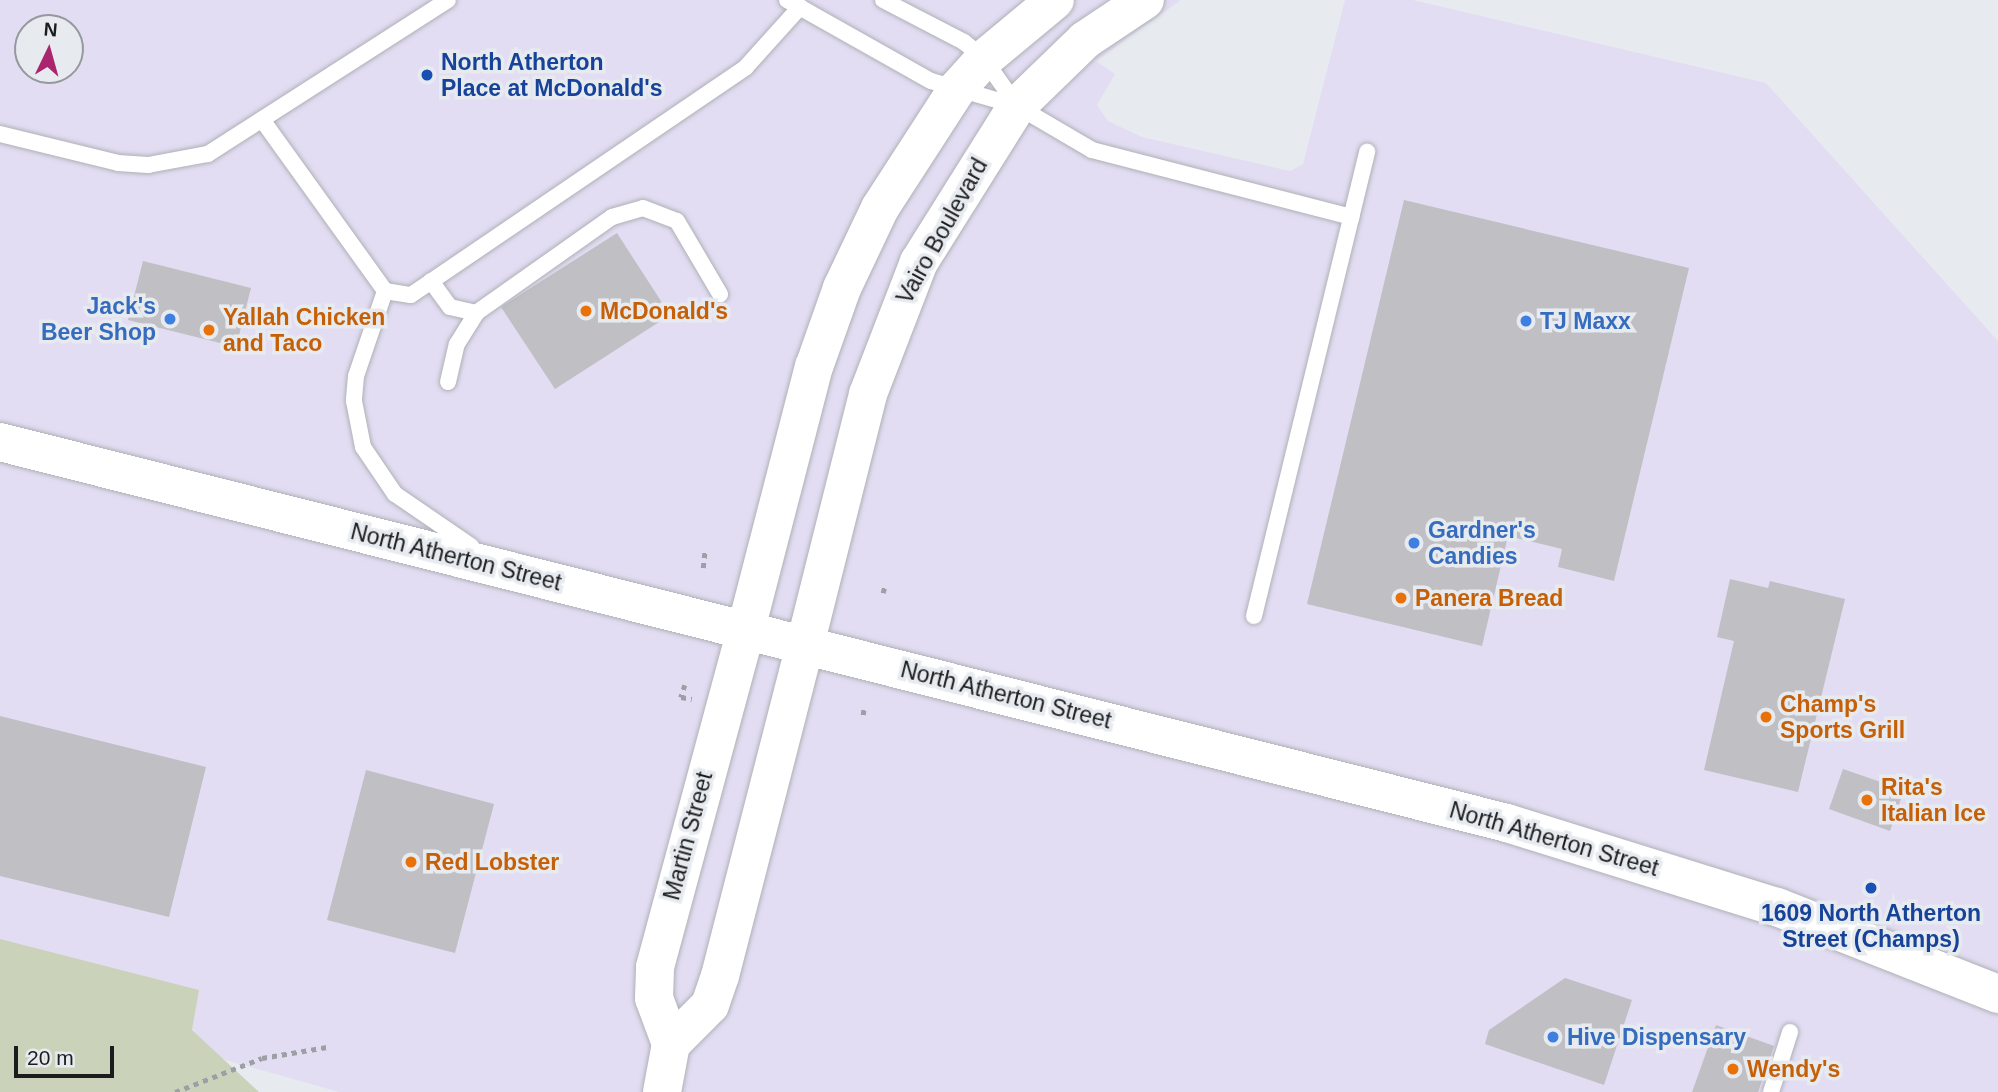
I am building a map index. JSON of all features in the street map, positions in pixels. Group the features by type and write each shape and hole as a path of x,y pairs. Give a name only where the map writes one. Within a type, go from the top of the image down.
{"main road":[{"path":"746,629 814,366 842,288 880,208 957,89 984,59 1055,0"},
{"name":"Vairo Boulevard","path":"805,645 868,394 898,309 943,219 1017,106 1085,40 1144,0"},
{"name":"North Atherton Street","path":"0,442 1507,823 1777,907 1998,994"},
{"name":"Martin Street","path":"671,1044 654,998 655,967 746,629"},
{"path":"662,1092 671,1044 710,1004 720,976 805,645"}],"lane":[{"path":"0,134 118,163 148,165 208,154 448,0"},
{"path":"883,0 958,37 984,59 1017,106"},
{"path":"263,121 384,291 411,295 746,67 794,4 931,81 1017,106 1092,150 1130,164 1352,217"},
{"path":"1254,616 1367,152"},
{"path":"448,382 457,344 476,313 612,217 643,208 677,221 720,294"},
{"path":"431,281 450,307 476,313"},
{"path":"384,291 356,376 354,401 363,447 395,494 435,525 550,581"},
{"path":"1771,1092 1790,1032"}],"path":[{"path":"703,568 705,549"},
{"path":"883,593 885,584"},
{"path":"681,696 685,685"},
{"path":"863,715 864,707"},
{"path":"175,1092 262,1058 327,1047"}],"shaded area":[{"path":"0,0 1181,0 1096,61 1115,74 1097,105 1108,121 1142,137 1290,171 1303,164 1345,0 1413,0 1766,83 1998,341 1998,1092 339,1092 0,996"}],"green space":[{"path":"0,939 199,990 192,1030 259,1092 0,1092"}],"building":[{"path":"1404,200 1689,268 1614,581 1558,567 1562,549 1508,536 1482,646 1307,604"},
{"name":"McDonald's","path":"617,233 670,315 555,389 501,307"},
{"path":"143,261 251,288 236,347 128,320"},
{"name":"Champ's Sports Grill","path":"1730,579 1768,588 1770,581 1845,599 1798,792 1704,770 1734,641 1717,637"},
{"path":"0,716 206,767 169,917 0,876"},
{"name":"Rita's Italian Ice","path":"1843,769 1904,790 1890,831 1829,809"},
{"name":"Red Lobster","path":"366,770 494,804 455,953 327,920"},
{"name":"Hive Dispensary","path":"1565,978 1632,1000 1604,1085 1485,1044 1489,1030"},
{"name":"Wendy's","path":"1716,1025 1774,1046 1758,1092 1692,1092"}],"place":[{"name":"North Atherton Place at McDonald's","path":"427,75"},
{"name":"McDonald's","path":"586,311"},
{"name":"Jack's Beer Shop","path":"170,319"},
{"name":"TJ Maxx","path":"1526,321"},
{"name":"Yallah Chicken and Taco","path":"209,330"},
{"name":"Gardner's Candies","path":"1414,543"},
{"name":"Panera Bread","path":"1401,598"},
{"name":"Champ's Sports Grill","path":"1766,717"},
{"name":"Rita's Italian Ice","path":"1867,800"},
{"name":"Red Lobster","path":"411,862"},
{"name":"1609 North Atherton Street (Champs)","path":"1871,888"},
{"name":"Hive Dispensary","path":"1553,1037"},
{"name":"Wendy's","path":"1733,1069"}]}
